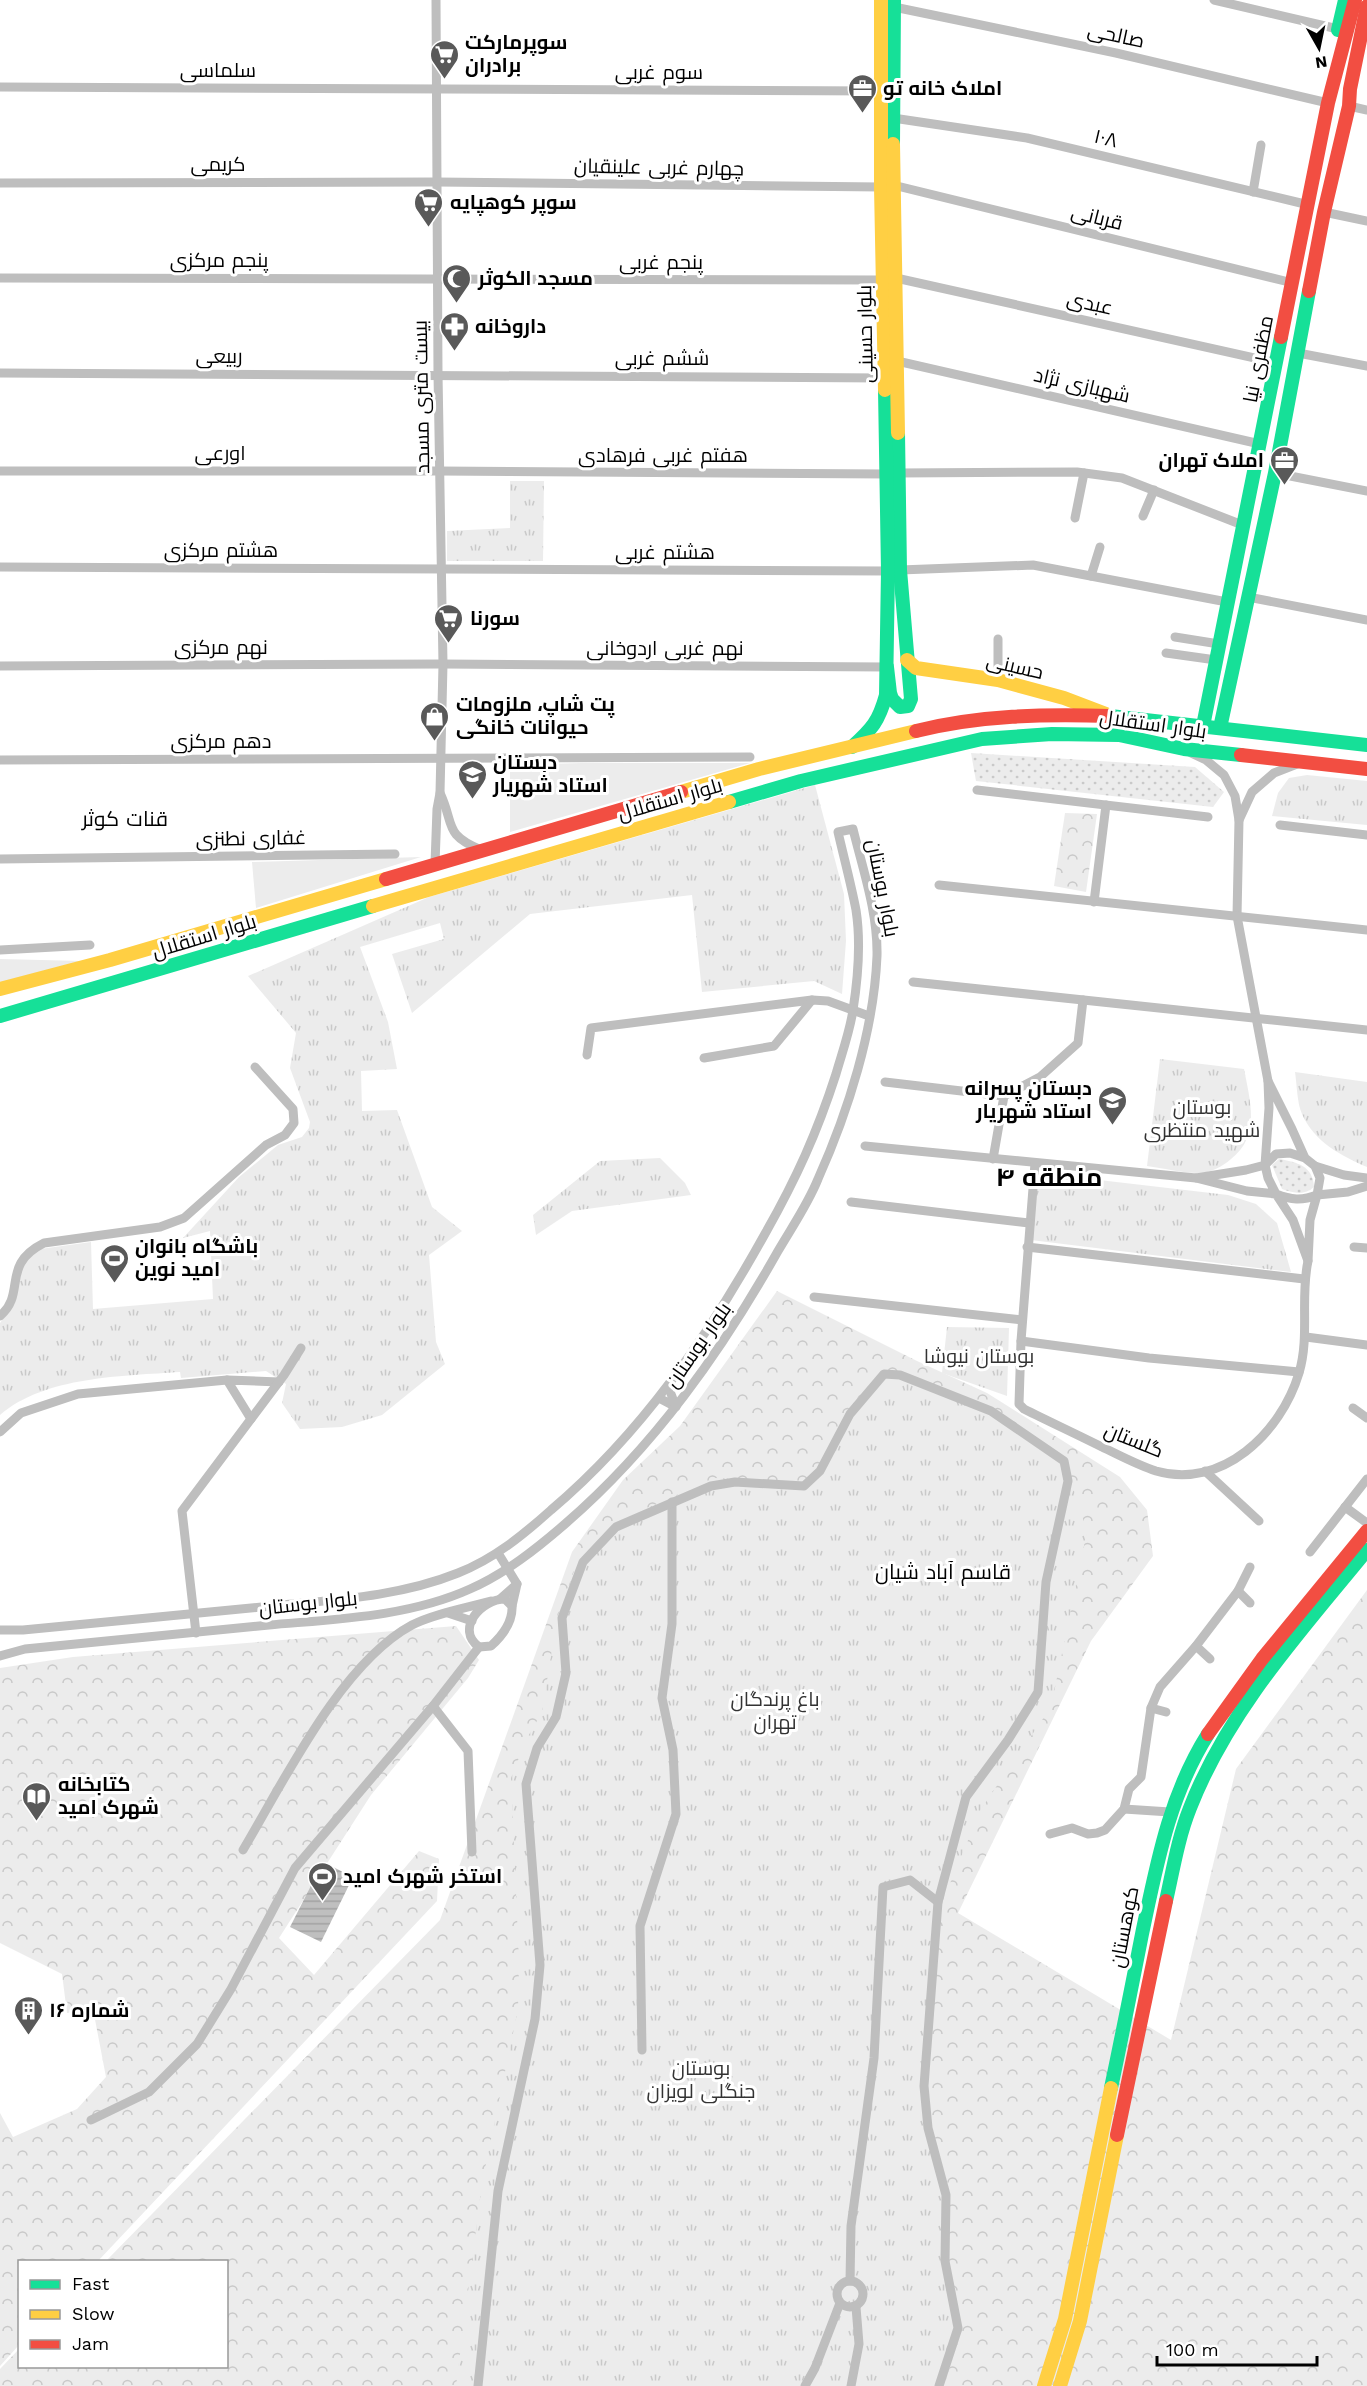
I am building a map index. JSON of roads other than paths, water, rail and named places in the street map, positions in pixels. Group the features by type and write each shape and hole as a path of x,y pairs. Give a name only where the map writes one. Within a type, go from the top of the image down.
{"main road":[{"name":"بلوار حسینی","path":"881,0 881,91 890,279 897,361 893,473 894,570 887,667 891,699 904,708 908,706 911,699 908,660 894,570"},
{"path":"1328,103 1338,28 1345,0"},
{"name":"مظفری نیا","path":"1203,726 1227,602 1245,526 1328,103 1355,0"},
{"name":"بلوار حسینی","path":"887,186 893,118 894,4"},
{"name":"مظفری نیا","path":"1220,728 1275,474 1324,212 1349,106 1350,89 1367,6"},
{"path":"1349,106 1367,44"},
{"name":"بلوار حسینی","path":"890,279 885,378 893,473"},
{"name":"حسینی","path":"908,660 916,668 998,680 1064,698 1113,716"},
{"path":"852,747 873,729 881,715 886,695 887,667"},
{"path":"1208,697 1211,703 1217,705 1228,693"},
{"name":"بلوار استقلال","path":"0,989 110,960 759,769 953,722 1045,714 1113,716 1367,745"},
{"path":"953,722 957,744"},
{"name":"بلوار استقلال","path":"0,1016 801,781 982,739 1052,735 1119,735 1184,749 1367,769"},
{"path":"22,1010 12,1008 9,999 11,991 26,982"},
{"name":"کوهستان","path":"1044,2386 1065,2319 1158,1856 1170,1812 1196,1755 1224,1710 1262,1659 1367,1531"},
{"name":"کوهستان","path":"1060,2386 1080,2321 1182,1828 1196,1791 1226,1734 1263,1680 1367,1550"},
{"path":"1113,2077 1128,2081"}],"street":[{"name":"بیست متری مسجد","path":"435,864 437,809 441,793 443,664 439,471 436,0"},
{"path":"1214,0 1338,28"},
{"name":"صالحی","path":"894,4 1328,103"},
{"name":"سلماسی","path":"0,87 436,88"},
{"name":"سوم غربی","path":"436,88 881,91"},
{"path":"1349,106 1367,110"},
{"name":"۱۰۸","path":"893,118 1027,138 1309,205"},
{"path":"1253,192 1261,145"},
{"name":"کریمی","path":"0,183 436,182"},
{"name":"چهارم غربی علینقیان","path":"436,182 887,186"},
{"name":"قربانی","path":"887,186 1293,283"},
{"path":"1324,212 1367,221"},
{"name":"پنجم مرکزی","path":"0,278 438,279"},
{"name":"پنجم غربی","path":"438,279 890,279"},
{"name":"عبدی","path":"890,279 1277,363"},
{"path":"1298,353 1367,366"},
{"name":"شهبازی نژاد","path":"897,361 1260,444"},
{"name":"ربیعی","path":"0,373 438,374"},
{"name":"ششم غربی","path":"438,374 885,378"},
{"name":"اورعی","path":"0,471 439,471"},
{"name":"هفتم غربی فرهادی","path":"439,471 1084,473 1122,478 1245,526"},
{"path":"1076,518 1084,473"},
{"path":"1275,474 1367,491"},
{"path":"1143,516 1154,490"},
{"path":"1091,576 1100,547"},
{"name":"هشتم غربی","path":"442,568 894,570 1033,565 1227,602"},
{"name":"هشتم مرکزی","path":"0,567 442,568"},
{"path":"1248,597 1366,617"},
{"path":"1175,637 1219,644"},
{"path":"998,639 998,680"},
{"path":"1166,653 1216,660"},
{"name":"نهم مرکزی","path":"0,666 443,664"},
{"name":"نهم غربی اردوخانی","path":"443,664 887,667"},
{"path":"1184,749 1206,760 1224,775 1235,796 1239,820 1237,916 1268,1081 1269,1108 1265,1165 1268,1178 1276,1194 1293,1220 1308,1261"},
{"name":"دهم مرکزی","path":"0,760 750,757"},
{"path":"1239,820 1252,792 1274,773 1299,763"},
{"path":"977,790 1208,817"},
{"name":"بیست متری مسجد","path":"441,793 456,836 481,850"},
{"path":"1094,902 1106,805"},
{"path":"1280,825 1367,835"},
{"name":"بلوار بوستان","path":"0,1630 23,1630 383,1594 424,1585 462,1572 498,1553 567,1496 609,1456 668,1386 726,1304 797,1177 820,1123 853,1011 859,951 856,912 837,832 853,829 872,903 877,936 876,960 862,1054 839,1125 818,1181 742,1314 676,1407 623,1469 580,1510 508,1569 470,1589 429,1604 386,1612 25,1649 0,1656"},
{"name":"غفاری نطنزی","path":"0,859 395,854"},
{"path":"939,885 1367,930"},
{"path":"858,936 877,936"},
{"path":"0,950 90,945"},
{"path":"913,982 1367,1030"},
{"path":"704,1058 774,1046 812,1000"},
{"path":"587,1055 591,1028 812,1000 828,1000 869,1016"},
{"path":"885,1082 1004,1096 1040,1077 1078,1043 1083,1000"},
{"path":"0,1316 9,1301 15,1264 20,1256 31,1248 44,1243 160,1227 184,1218 266,1145 291,1130 294,1123 293,1109 255,1067"},
{"path":"1268,1081 1305,1158"},
{"path":"993,1159 1004,1096"},
{"path":"865,1146 1196,1178 1247,1191 1276,1194 1289,1199 1306,1200 1317,1195 1348,1192 1367,1186"},
{"path":"1196,1178 1265,1165 1276,1154 1290,1153 1305,1158 1315,1166 1344,1175 1367,1178"},
{"path":"1035,1163 1021,1341 1149,1358 1299,1372"},
{"path":"1315,1166 1320,1178 1317,1195"},
{"path":"797,1177 818,1181"},
{"name":"گلستان","path":"1021,1341 1019,1404 1024,1409 1137,1464 1158,1471 1205,1471 1239,1456 1264,1436 1285,1408 1299,1372 1306,1337 1304,1279 1308,1261 1310,1220 1317,1195"},
{"path":"851,1202 1029,1223"},
{"path":"1354,1246 1367,1248"},
{"path":"1027,1247 1304,1279"},
{"path":"814,1297 1022,1320"},
{"path":"1306,1337 1367,1345"},
{"path":"196,1632 182,1511 279,1382 301,1348"},
{"path":"478,2386 498,2191 535,2019 540,1965 532,1894 531,1830 526,1784 537,1748 556,1717 566,1673 562,1618 583,1562 616,1527 711,1486 735,1482 804,1486 820,1471 850,1414 884,1374 900,1375 991,1411 1064,1461 1068,1481 1046,1582 1038,1692 1008,1740 966,1797 938,1902 924,2086 928,2128 946,2195 945,2261 958,2328 939,2386"},
{"path":"0,1432 21,1413 78,1394 227,1380 279,1382"},
{"path":"227,1380 251,1419"},
{"path":"668,1386 676,1407"},
{"path":"659,1398 676,1407"},
{"path":"1353,1408 1367,1418"},
{"path":"1205,1471 1259,1521"},
{"path":"1310,1552 1367,1479"},
{"path":"642,2050 640,1926 676,1814 673,1750 662,1698 672,1624 672,1502"},
{"path":"1345,1507 1367,1523"},
{"path":"91,2120 150,2092 197,2044 231,1989 295,1868 433,1706 479,1647 491,1646 502,1634 508,1623 517,1584 498,1553"},
{"path":"1050,1834 1072,1828 1088,1834 1097,1833 1105,1830 1124,1809 1129,1789 1141,1778 1151,1708 1160,1687 1196,1646 1238,1591 1250,1567"},
{"path":"479,1647 471,1638 471,1621 478,1609 517,1584"},
{"path":"1238,1591 1250,1603"},
{"path":"383,1594 386,1612"},
{"path":"243,1850 317,1725 384,1642 414,1624 448,1613 495,1600 505,1599 512,1606"},
{"path":"448,1613 471,1621"},
{"path":"1196,1646 1210,1659"},
{"path":"433,1706 468,1751 472,1852"},
{"path":"1151,1708 1166,1712"},
{"path":"1124,1809 1170,1812"},
{"path":"850,2281 851,2226 874,2058 883,1887 910,1880 938,1902"},
{"path":"804,2386 815,2368 840,2303 837,2290 842,2283 850,2281 859,2283 864,2291 862,2300 856,2307 858,2344 851,2386"},
{"path":"840,2303 847,2307 856,2307"}],"place":[{"name":"سوپرمارکت برادران","path":"444,80"},
{"name":"املاک خانه تو","path":"862,114"},
{"name":"سوپر کوهپایه","path":"429,228"},
{"name":"مسجد الکوثر","path":"457,304"},
{"name":"داروخانه","path":"454,352"},
{"name":"املاک تهران","path":"1285,486"},
{"name":"سورنا","path":"449,644"},
{"name":"پت شاپ، ملزومات حیوانات خانگی","path":"435,742"},
{"name":"دبستان استاد شهریار","path":"472,800"},
{"name":"دبستان پسرانه استاد شهريار","path":"1113,1126"},
{"name":"باشگاه بانوان امید نوین","path":"114,1284"},
{"name":"کتابخانه شهرک امید","path":"37,1822"},
{"name":"استخر شهرک امید","path":"322,1902"},
{"name":"شماره ۱۶","path":"28,2036"}],"district":[{"name":"قنات کوثر","path":"125,818"},
{"name":"منطقه ۴","path":"1049,1177"},
{"name":"قاسم آباد شیان","path":"943,1571"}],"park label":[{"name":"بوستان شهید منتظری","path":"1202,1118"},
{"name":"بوستان نیوشا","path":"979,1356"},
{"name":"باغ پرندگان تهران","path":"775,1710"},
{"name":"بوستان جنگلی لویزان","path":"701,2080"}]}
